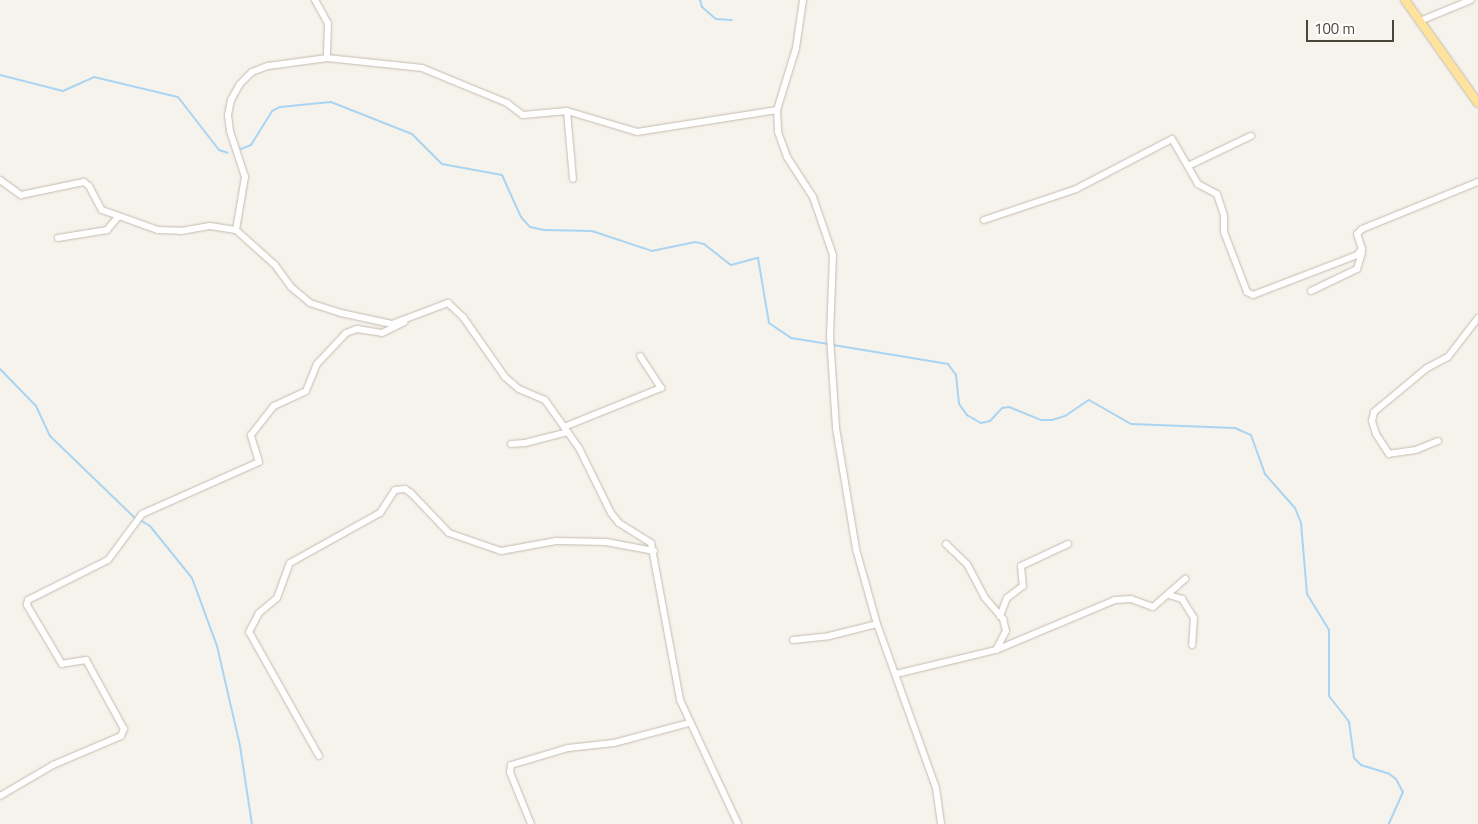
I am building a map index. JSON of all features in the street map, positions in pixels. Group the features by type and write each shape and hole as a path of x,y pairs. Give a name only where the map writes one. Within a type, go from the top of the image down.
{"main road":[{"path":"1406,0 1478,103"}],"street":[{"path":"315,0 328,23 327,58"},
{"path":"802,0 796,48 777,110 778,132 787,157 813,197 833,255 830,337 836,428 858,558 877,624 936,788 941,824"},
{"path":"1420,20 1471,0"},
{"path":"236,230 245,176 230,131 228,115 231,100 240,84 252,72 268,66 327,58 422,68 507,103 523,115 567,111 637,132 777,110"},
{"path":"567,111 573,179"},
{"path":"1188,166 1251,136"},
{"path":"984,220 1076,189 1172,139 1198,184 1217,194 1223,211 1224,232 1250,295 1362,253"},
{"path":"0,180 20,195 84,182 89,186 102,210 118,217 169,231 210,226 236,230 275,265 291,288 310,303 382,324 415,316"},
{"path":"1312,291 1357,269 1362,253 1357,234 1362,229 1478,182"},
{"path":"58,238 107,230 118,217"},
{"path":"0,796 53,765 120,736 124,729 86,660 62,664 27,605 28,600 108,560 142,514 259,462 251,435 274,406 306,391 317,364 346,333 357,329 382,333 415,316 448,303 463,317 505,377 519,390 545,400 566,429 611,513 619,523 640,534 654,550 680,700 689,723 738,824"},
{"path":"1438,441 1416,450 1389,454 1376,434 1372,421 1374,412 1427,368 1448,356 1478,318"},
{"path":"511,444 526,443 566,429 661,388 640,356"},
{"path":"319,756 250,632 259,613 278,598 290,563 380,513 395,490 405,489 411,493 449,533 502,551 556,542 606,542 654,550"},
{"path":"946,544 967,564 985,598 1000,616 1006,631 996,650"},
{"path":"1000,616 1007,598 1023,586 1021,566 1068,544"},
{"path":"896,674 996,650 1115,600 1131,599 1153,607 1169,595 1186,578"},
{"path":"1169,595 1182,599 1194,618 1192,644"},
{"path":"793,640 829,636 877,624"},
{"path":"531,824 510,772 511,765 568,748 614,743 689,723"}],"waterway":[{"path":"700,0 702,7 716,19 732,20"},
{"path":"0,75 63,91 94,77 178,97 219,150 228,153"},
{"path":"241,149 251,145 272,111 280,107 331,102 412,134 442,164 502,175 521,217 530,227 544,230 592,231 652,251 695,242 704,244 731,265 758,258 769,323 791,338 829,344"},
{"path":"833,345 948,364 956,375 959,404 967,415 981,423 990,421 1002,408 1009,407 1042,420 1052,420 1065,416 1089,400 1131,424 1235,428 1251,435 1265,474 1295,508 1301,523 1307,594 1329,630 1329,696 1349,722 1354,758 1361,765 1388,773 1396,779 1403,792 1389,824"},
{"path":"0,369 36,406 50,436 135,518"},
{"path":"140,520 150,526 192,578 217,646 240,746 252,824"}]}
